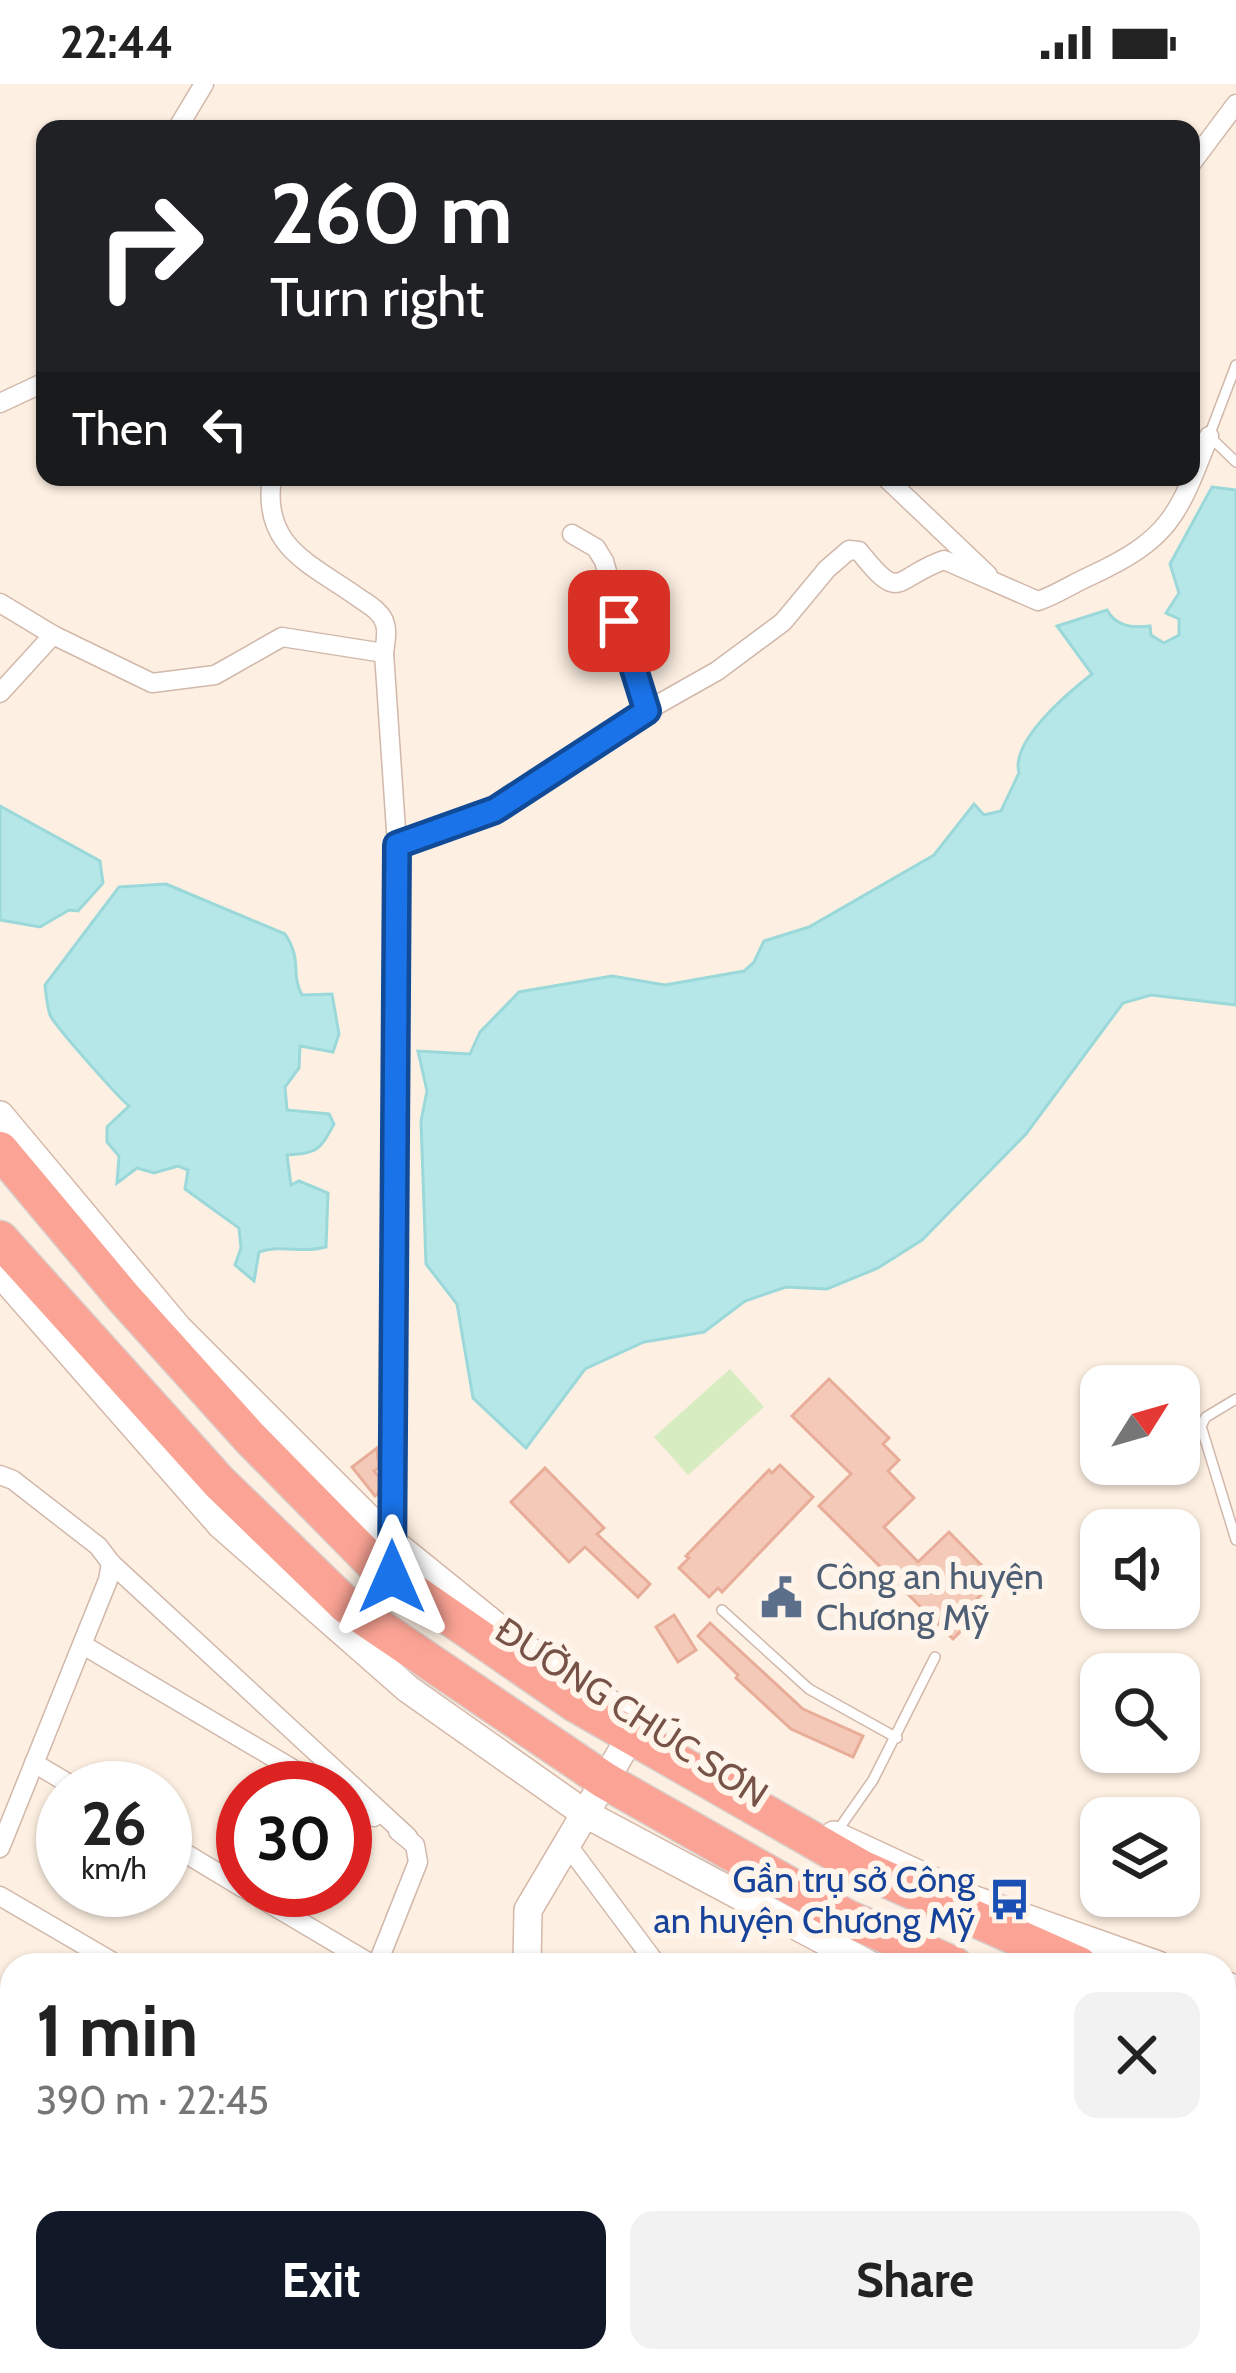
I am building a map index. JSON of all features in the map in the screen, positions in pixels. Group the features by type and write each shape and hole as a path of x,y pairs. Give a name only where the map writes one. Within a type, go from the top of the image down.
{"highway":[{"name":"ĐƯỜNG CHÚC SƠN","path":"6,1152 123,1297 250,1438 392,1560 574,1703 830,1842 862,1870 1052,1953"},
{"name":"ĐƯỜNG CHÚC SƠN","path":"0,1239 220,1482 346,1605 604,1780 845,1917 927,1953"}],"street":[{"path":"182,120 204,84"},
{"path":"1200,152 1236,104"},
{"path":"0,403 36,386"},
{"path":"1200,456 1209,436"},
{"path":"271,486 270,511 279,534 304,562 379,612 386,631 397,845 392,1560"},
{"path":"895,486 1000,586"},
{"path":"397,845 495,810 717,671 782,622 826,569 849,550 859,551 890,584 903,583 944,560 1040,601 1149,545 1176,510 1187,486"},
{"path":"572,534 596,548 604,561 647,711"},
{"path":"0,603 53,635 152,683 214,675 282,637 384,653"},
{"path":"0,693 53,635"},
{"name":"ĐƯỜNG CHÚC SƠN","path":"0,1115 6,1152"},
{"path":"0,1273 131,1426 238,1540 408,1690 584,1813 847,1953"},
{"path":"0,1475 98,1546 408,1837 418,1854 416,1874 380,1953"},
{"name":"ĐƯỜNG CHÚC SƠN","path":"392,1560 728,1781 830,1842 1124,1953"},
{"path":"0,1848 109,1580 111,1563"},
{"path":"82,1645 279,1761"},
{"path":"527,1953 528,1910 631,1736"},
{"path":"372,1816 408,1837"},
{"path":"566,1843 648,1953"},
{"path":"0,1896 97,1953"},
{"path":"293,1917 354,1953"}],"lane":[{"path":"1236,365 1209,436 1236,462"},
{"path":"1236,1399 1206,1417 1201,1426 1236,1540"},
{"path":"722,1610 809,1689 897,1738"},
{"path":"830,1842 897,1738 935,1657"}],"green space":[{"path":"730,1369 764,1407 688,1475 654,1437"}],"water":[{"path":"1212,487 1236,490 1236,1005 1151,995 1123,1003 1026,1134 922,1240 878,1268 827,1289 786,1287 745,1301 704,1332 644,1342 585,1369 526,1448 473,1398 457,1304 426,1264 421,1121 427,1091 418,1051 470,1054 480,1032 519,992 612,976 665,985 744,971 764,941 809,927 934,855 974,804 984,815 1001,811 1032,732 1092,674 1057,626 1107,610 1126,625 1150,626 1151,635 1164,643 1179,635 1179,619 1166,613 1179,593 1170,564"},
{"path":"0,806 100,861 103,883 78,911 69,910 40,927 0,920"},
{"path":"166,884 285,934 294,952 302,995 332,994 339,1034 333,1052 300,1046 299,1068 285,1087 287,1110 329,1114 334,1124 316,1149 287,1155 291,1185 299,1181 328,1193 326,1247 259,1252 254,1281 235,1265 241,1248 239,1228 185,1189 188,1170 178,1166 154,1173 137,1168 117,1183 119,1156 107,1142 107,1127 129,1106 62,1032 48,1008 45,985 119,887"}],"building":[{"path":"829,1379 889,1438 883,1444 899,1460 888,1471 914,1498 884,1527 918,1562 949,1532 996,1580 967,1609 975,1617 953,1639 819,1506 851,1474 792,1416"},
{"path":"377,1448 379,1468 374,1471 379,1493 375,1496 352,1467"},
{"path":"780,1465 813,1497 722,1592 718,1588 709,1597 679,1568 769,1470 772,1473"},
{"path":"545,1468 604,1528 597,1534 650,1584 638,1597 585,1547 569,1562 511,1502"},
{"path":"674,1615 696,1650 678,1662 656,1627"},
{"path":"710,1623 803,1709 863,1736 853,1757 791,1729 736,1678 698,1636"}],"place":[{"name":"Công an huyện Chương Mỹ","path":"782,1597"},
{"name":"Gần trụ sở Công an huyện Chương Mỹ","path":"1009,1900"}],"route":[{"path":"392,1577 397,845 495,810 647,711 619,621"}]}
